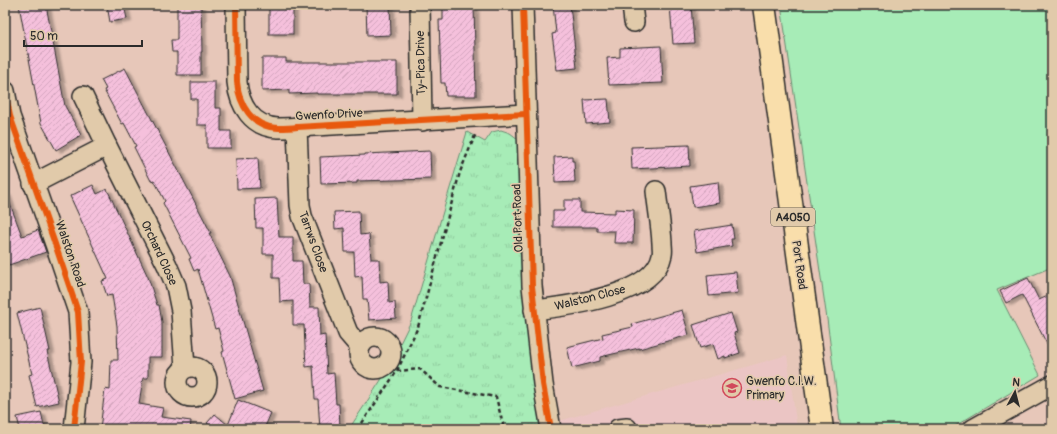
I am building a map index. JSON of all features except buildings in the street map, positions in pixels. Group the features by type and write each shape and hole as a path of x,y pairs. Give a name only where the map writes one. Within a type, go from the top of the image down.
{"main road":[{"name":"Port Road","path":"764,5 822,429"}],"street":[{"name":"Gwenfo Drive","path":"236,5 236,82 238,93 247,113 254,120 264,125 276,128 526,114"},
{"name":"Ty-Pica Drive","path":"420,5 422,121"},
{"name":"Old Port Road","path":"523,5 530,251 534,310 543,384 551,429"},
{"name":"Walston Road","path":"5,91 10,116 33,184 56,244 78,312 81,362 74,429"},
{"name":"Orchard Close","path":"83,96 106,146 167,265 176,286 181,311 185,368"},
{"name":"Tarrws Close","path":"297,127 300,205 302,216 348,333 360,347 367,339 376,337 382,338 391,349 393,365"},
{"path":"33,184 106,146"},
{"name":"Walston Close","path":"534,310 563,306 623,292 646,280 656,269 662,255 661,226 656,191"},
{"path":"973,429 1052,385"}],"path":[{"path":"358,429 393,365 418,327 460,172 476,132 485,117"},
{"path":"393,365 420,369 440,387 496,397 504,429"}],"shaded area":[{"name":"Gwenfo C.I.W. Primary","path":"787,355 797,429 560,429 559,421"}],"green space":[{"path":"781,5 1052,5 1052,267 997,290 1040,375 950,429 841,429 827,319"},
{"path":"501,130 510,133 518,139 521,185 520,252 540,429 349,429 385,374 411,321 467,132 485,142 492,132"}],"cycle path":[{"path":"236,5 238,91 248,113 261,124 269,127 287,128 526,114"},
{"path":"523,5 532,286 543,384 551,429"},
{"path":"5,91 10,116 78,312 81,362 74,429"}],"place":[{"name":"Gwenfo C.I.W. Primary","path":"732,388"}]}
